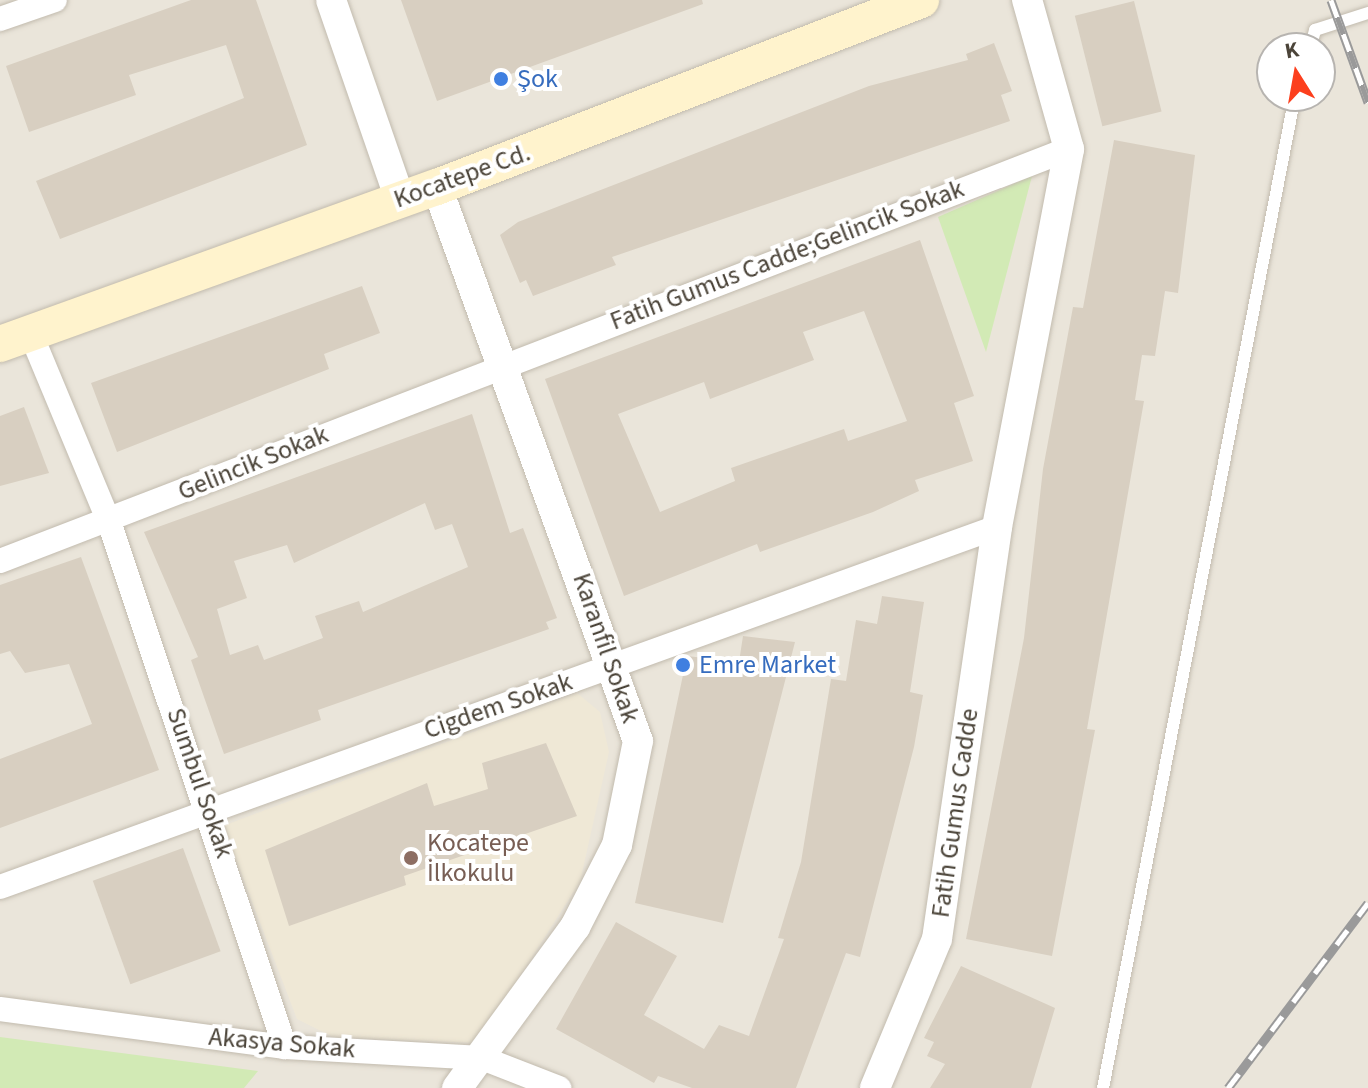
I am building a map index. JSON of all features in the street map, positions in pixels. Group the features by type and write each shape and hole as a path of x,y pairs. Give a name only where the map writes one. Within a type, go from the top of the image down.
{"main road":[{"name":"Kocatepe Cd.","path":"15,338 437,187 921,0"}],"street":[{"path":"0,19 55,0"},
{"path":"331,0 400,199"},
{"path":"997,527 1069,149 1027,0"},
{"name":"Fatih Gumus Cadde;Gelincik Sokak","path":"504,361 1069,149"},
{"name":"Karanfil Sokak","path":"437,187 616,664 638,741 617,845 575,927 482,1058 457,1088"},
{"name":"Sumbul Sokak","path":"15,338 109,522 209,808 285,1047"},
{"name":"Gelincik Sokak","path":"0,561 109,522 504,361"},
{"name":"Cigdem Sokak","path":"0,887 209,808 997,527"},
{"name":"Fatih Gumus Cadde","path":"875,1088 937,939 997,527"},
{"name":"Akasya Sokak","path":"0,1009 285,1047 482,1058 559,1088"}],"lane":[{"path":"1314,32 1368,13"},
{"path":"1103,1088 1292,112"}],"shaded area":[{"path":"0,0 1368,0 1368,1088 0,1088"},
{"name":"Kocatepe İlkokulu","path":"577,693 600,712 609,752 580,882 477,1043 333,1037 297,1019 223,826"}],"green space":[{"path":"1032,176 986,352 938,217"},
{"path":"0,1037 258,1071 244,1088 0,1088"}],"building":[{"path":"191,0 256,0 307,145 60,239 36,181 244,98 226,45 129,75 136,95 29,132 6,66"},
{"path":"401,0 702,0 703,4 437,101"},
{"path":"1134,1 1162,112 1102,126 1075,16"},
{"path":"994,43 1012,91 1001,95 1010,121 612,257 616,265 533,296 526,280 520,283 500,235 518,222 869,86 968,60 966,54"},
{"path":"1114,140 1195,155 1178,293 1165,291 1155,356 1142,355 1135,400 1144,401 1087,729 1095,730 1052,956 966,939 1024,638 1043,469 1073,307 1083,308"},
{"path":"920,240 974,396 954,403 973,461 915,480 919,491 873,512 760,552 757,544 624,596 545,379","holes":["864,311 907,421 848,441 844,429 731,468 735,481 660,512 618,414 704,382 710,399 814,360 803,332"]},
{"path":"362,286 380,333 324,354 329,369 117,452 91,383"},
{"path":"24,407 49,473 0,486 0,416"},
{"path":"472,414 510,533 523,528 557,618 546,622 549,629 318,710 321,720 224,754 191,660 198,657 144,532","holes":["425,503 435,530 452,524 468,567 363,612 359,601 315,616 323,638 264,660 258,645 230,655 217,609 247,598 234,561 287,545 294,563"]},
{"path":"81,557 159,770 0,828 0,759 92,724 69,664 25,673 10,651 0,654 0,585"},
{"path":"882,596 924,602 910,692 923,695 914,747 860,957 846,953 796,1088 692,1088 658,1076 654,1083 556,1029 616,922 677,956 644,1015 704,1049 719,1025 749,1036 784,939 778,938 801,862 831,679 846,681 856,620 877,624"},
{"path":"743,636 795,642 723,923 635,903 687,656 739,662"},
{"path":"546,743 577,816 404,876 406,885 289,926 265,850 427,783 434,806 488,789 482,763"},
{"path":"183,848 221,951 130,984 93,881"},
{"path":"961,966 1055,1008 1031,1088 930,1088 945,1064 927,1056 934,1042 924,1038"}],"railway":[{"path":"1331,0 1368,102"},
{"path":"1228,1088 1368,903"}],"place":[{"name":"Şok","path":"501,79"},
{"name":"Emre Market","path":"683,665"},
{"name":"Kocatepe İlkokulu","path":"411,858"}]}
